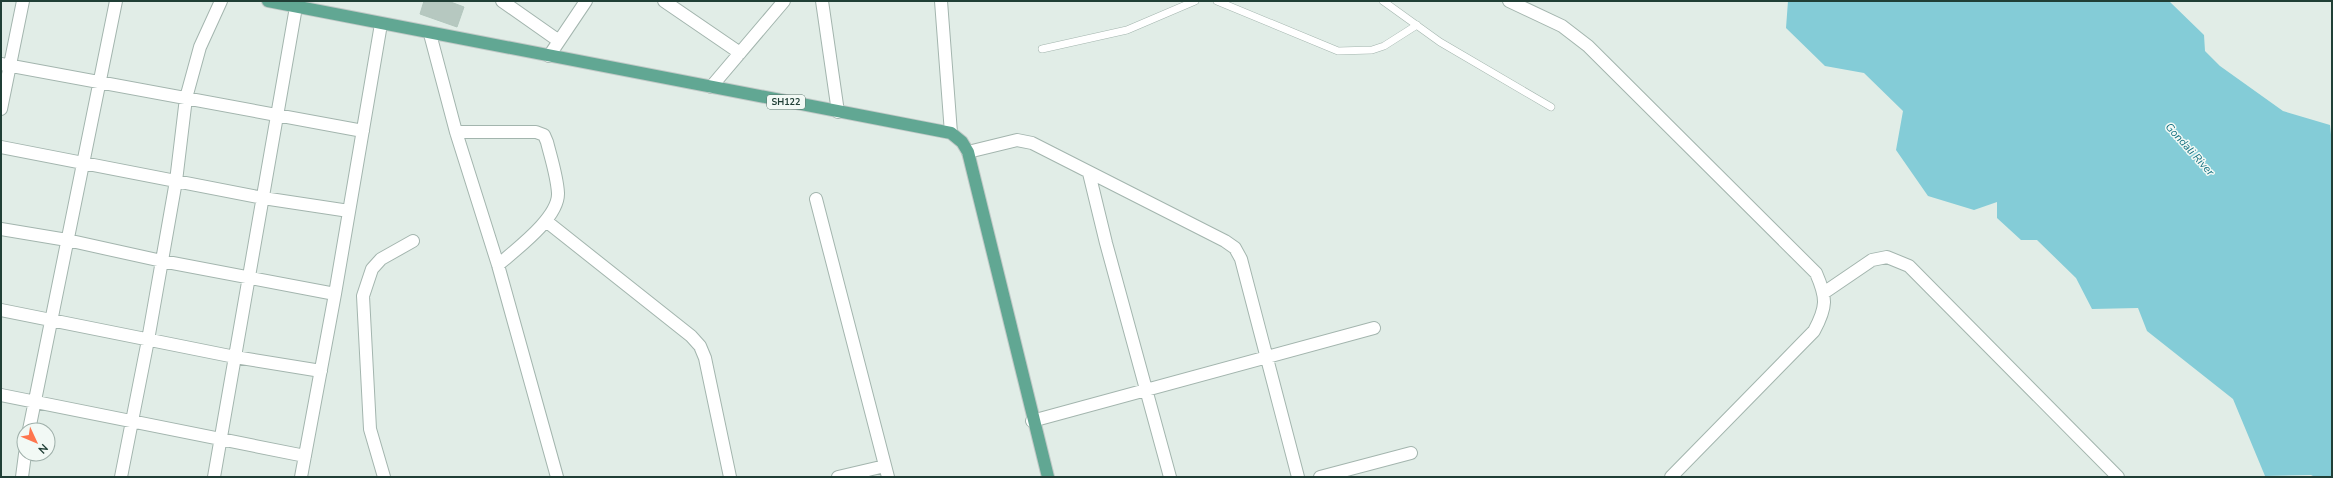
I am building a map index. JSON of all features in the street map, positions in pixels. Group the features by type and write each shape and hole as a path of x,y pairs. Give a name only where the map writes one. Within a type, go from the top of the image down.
{"main road":[{"name":"SH122","path":"268,1 306,6 430,34 951,133"},
{"path":"951,133 962,142 968,152 1032,421 1048,477"}],"street":[{"path":"1,109 5,65 23,1"},
{"path":"30,422 33,402 84,164 116,1"},
{"path":"120,477 148,340 176,181 186,98 200,47 221,1"},
{"path":"502,1 559,41"},
{"path":"549,56 586,1"},
{"path":"664,1 740,53"},
{"path":"711,87 784,1"},
{"path":"822,1 838,112"},
{"path":"941,1 951,133"},
{"path":"1509,1 1562,26 1588,46 1816,273 1825,292 1824,312 1814,331 1671,477"},
{"path":"214,477 276,115 306,6"},
{"path":"301,477 335,294 381,24"},
{"path":"430,34 456,132 498,265 557,477"},
{"path":"5,65 100,81 363,131"},
{"path":"456,132 536,132 544,135 548,142 558,194 557,203 546,221 498,265"},
{"path":"968,152 1017,140 1032,144 1224,240 1235,248 1241,259 1298,477"},
{"path":"1,147 263,198 349,212"},
{"path":"1089,173 1106,243 1170,477"},
{"path":"816,199 887,471 838,477"},
{"path":"546,221 691,336 700,346 705,358 730,477"},
{"path":"1,229 67,240 162,261 335,294"},
{"path":"384,477 370,429 363,296 372,269 381,259 413,241"},
{"path":"1825,292 1872,260 1887,257 1909,266 2118,477"},
{"path":"1,310 234,357 321,371"},
{"path":"1032,421 1374,328"},
{"path":"1,395 305,456"},
{"path":"1320,477 1411,453"},
{"path":"22,477 24,462"}],"lane":[{"path":"1042,49 1127,30 1190,1"},
{"path":"1217,1 1338,51 1372,50 1384,46 1417,25"},
{"path":"1383,1 1440,42 1551,108"}],"water":[{"name":"Gondali River","path":"1788,1 2169,1 2204,35 2205,51 2220,66 2283,111 2330,125 2332,144 2332,477 2315,477 2311,475 2265,476 2233,399 2147,331 2138,308 2092,309 2076,278 2037,240 2021,240 1997,218 1997,202 1974,210 1928,196 1896,150 1903,111 1864,73 1825,66 1786,28"}],"building":[{"path":"424,1 448,1 464,7 457,27 420,14"}]}
